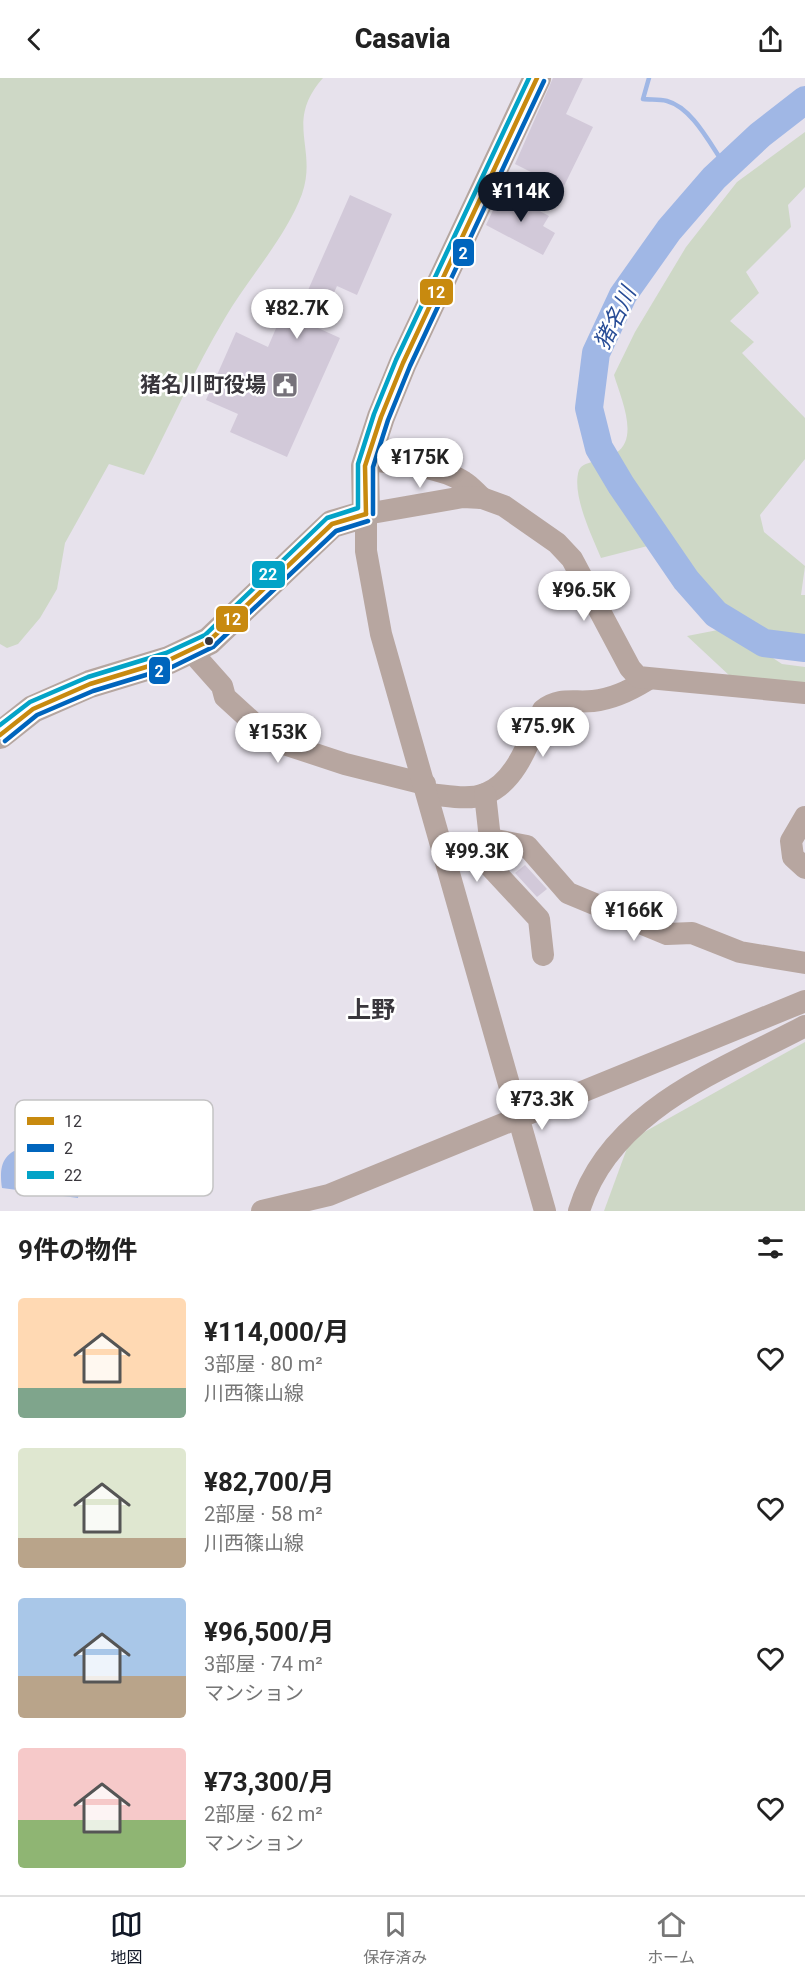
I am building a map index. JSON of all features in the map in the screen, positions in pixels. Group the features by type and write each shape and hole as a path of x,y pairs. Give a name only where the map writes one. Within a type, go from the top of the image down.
{"main road":[{"path":"0,735 33,709 90,684 169,660 209,641 332,524 366,514 367,460 381,417 403,363 537,78"}],"street":[{"path":"367,460 406,465 448,475 464,482 482,498"},
{"path":"545,1211 427,789 381,634 366,551 366,514 463,497 482,498 504,506 557,543 572,559 630,668 638,677 647,680 805,693"},
{"path":"190,650 222,686 225,697 272,740 427,789 463,797 485,794 513,770 543,710 551,704 560,700 593,701 615,696 647,680"},
{"path":"485,794 490,839 486,862 538,919 542,928 543,955"},
{"path":"805,817 791,841 793,857 805,868"},
{"path":"490,839 527,846 568,893 667,934 692,933 740,952 805,963"},
{"path":"262,1211 329,1195 805,1001"},
{"path":"579,1211 596,1172 615,1143 640,1119 686,1090 805,1026"}],"green space":[{"path":"0,78 323,78 312,94 303,122 307,163 306,178 295,211 214,337 144,475 109,464 65,543 57,589 40,618 18,644 7,648 0,644"},
{"path":"805,132 805,187 788,205 791,227 746,272 759,293 730,321 754,342 742,353 805,418 805,459 760,515 764,532 805,566 801,595 805,595 805,638 783,639 717,607 667,541 601,558 580,503 577,480 582,466 616,453 623,446 627,437 626,416 614,375 635,332 686,247 737,182"},
{"path":"723,629 737,634 782,664 805,667 805,684 731,677 687,636"},
{"path":"805,1042 805,1211 604,1211 630,1140"}],"water":[{"path":"15,1151 15,1190 2,1188 2,1166 9,1154"}],"building":[{"path":"553,78 583,78 566,114 593,127 563,188 515,164"},
{"path":"502,191 549,216 543,226 555,233 543,255 486,225"},
{"path":"350,195 392,214 357,295 337,286 318,328 340,338 287,457 230,432 238,414 206,400 236,332 268,347 292,291 305,297"},
{"path":"525,865 547,889 537,897 515,873"}],"waterway":[{"path":"649,78 643,99 667,101 685,111 701,129 726,167"},
{"name":"猪名川","path":"805,100 760,135 714,178 669,230 623,295 596,353 589,408 599,448 621,485 686,580 716,614 764,643 805,648"}],"transit line":[{"name":"22","path":"0,725 30,702 88,677 166,653 205,635 327,518 358,508 358,464 374,414 396,360 529,78"},
{"name":"12","path":"366,514 365,466 381,417 403,363 537,78"},
{"name":"2","path":"373,514 373,467 388,420 410,366 544,81"},
{"name":"12","path":"0,735 33,709 90,684 169,660 209,641 332,524 366,514"},
{"name":"2","path":"5,741 37,715 93,691 172,667 213,647 336,531 368,521"}],"place":[{"name":"猪名川町役場","path":"285,385"}],"district":[{"name":"上野","path":"371,1010"}]}
